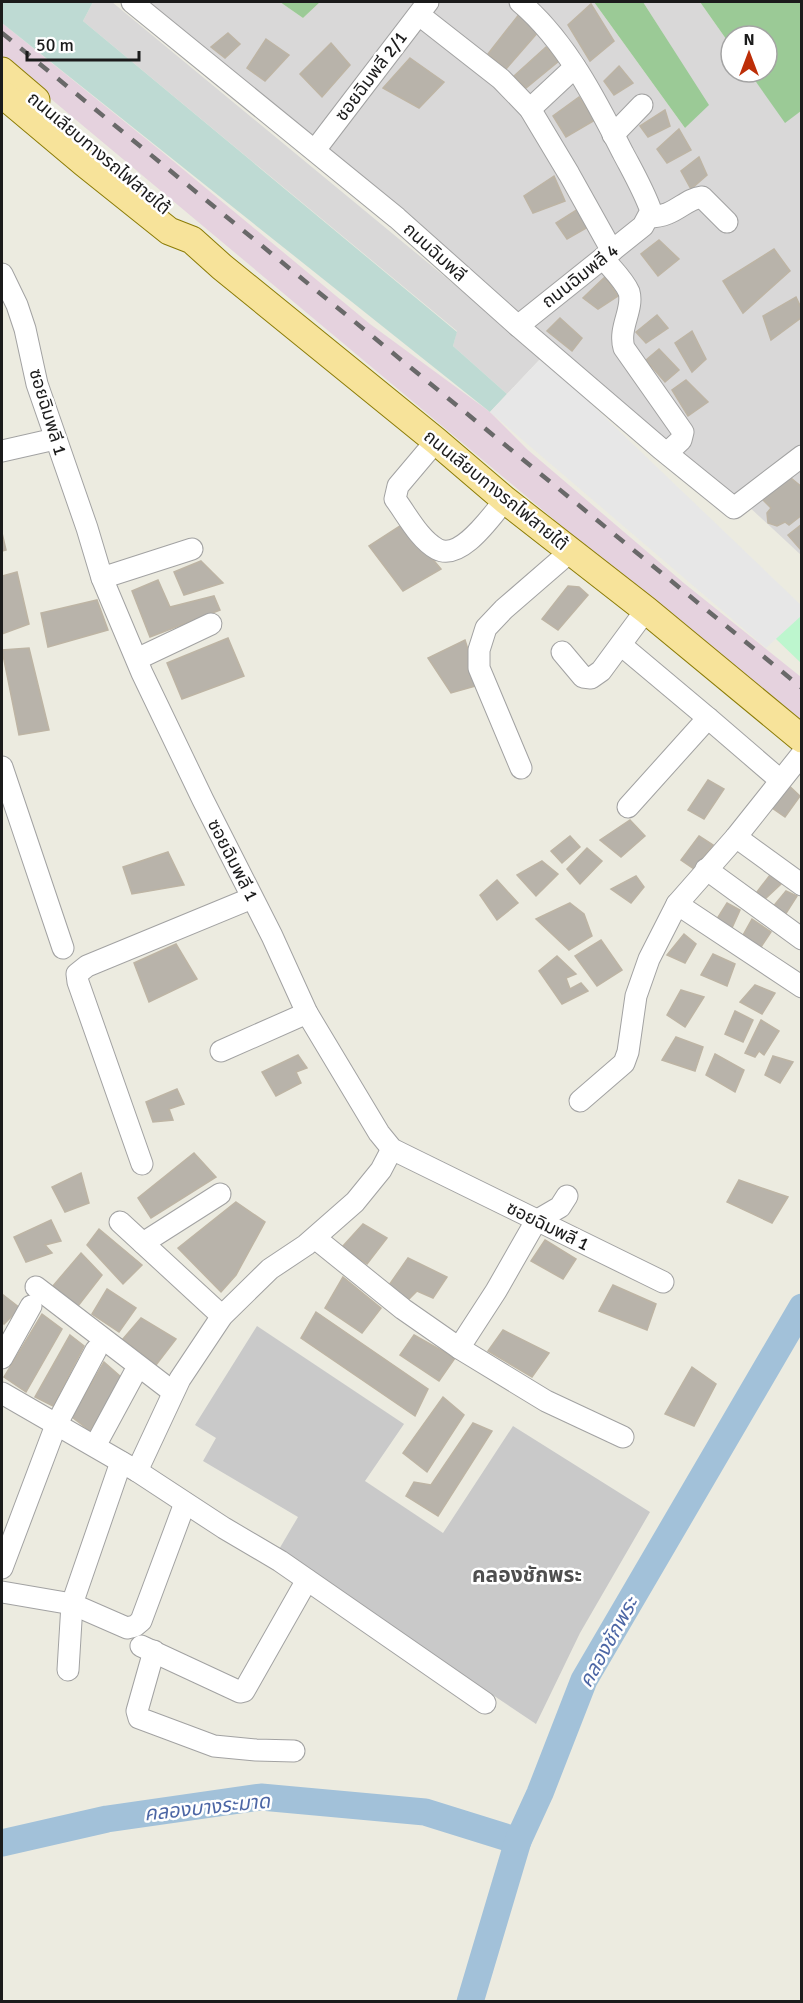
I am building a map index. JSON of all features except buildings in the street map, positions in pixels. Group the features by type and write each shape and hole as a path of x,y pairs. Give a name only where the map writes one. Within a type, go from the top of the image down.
{"main road":[{"name":"ถนนเลียบทางรถไฟสายใต้","path":"2,71 156,199 185,227 192,240 222,267 505,500 646,610 801,739"},
{"name":"ถนนเลียบทางรถไฟสายใต้","path":"2,94 169,231 192,240"}],"street":[{"name":"ถนนฉิมพลี","path":"132,2 397,218 518,326 734,508 801,456"},
{"path":"520,2 536,15 575,67 614,135 647,200 651,211 646,222"},
{"name":"ซอยฉิมพลี 2/1","path":"315,150 427,11"},
{"path":"427,11 530,109 569,174 607,255 628,290 630,298 622,339 624,348 683,432 681,440 667,453"},
{"path":"530,109 575,67"},
{"path":"614,135 642,105"},
{"path":"646,222 667,215 695,198 702,197 727,222"},
{"name":"ถนนฉิมพลี 4","path":"518,326 646,222"},
{"name":"ซอยฉิมพลี 1","path":"2,274 17,305 25,329 37,384 102,578 137,659 307,1013 379,1133 393,1149 663,1282"},
{"path":"2,451 55,439"},
{"path":"436,441 398,486 395,499 421,535 437,549 445,552 453,551 466,543 505,500"},
{"path":"102,578 192,549"},
{"path":"521,768 479,668 478,650 486,628 504,609 571,551"},
{"path":"562,652 583,676 591,678 601,671 646,610"},
{"path":"137,659 211,624"},
{"path":"621,645 780,780"},
{"path":"628,807 708,718"},
{"path":"580,1101 624,1063 628,1052 636,996 649,959 676,904 736,837 801,754"},
{"path":"2,767 63,948"},
{"path":"736,837 801,885"},
{"path":"706,869 801,939"},
{"path":"142,1164 81,993 77,974 87,966 252,898"},
{"path":"676,904 801,987"},
{"path":"221,1051 307,1013"},
{"path":"68,1670 72,1604 129,1466 180,1379 222,1316 270,1269 315,1238 355,1202 381,1170 393,1149"},
{"path":"143,1243 220,1194"},
{"path":"459,1348 496,1291 536,1221 560,1207 567,1196"},
{"path":"120,1222 222,1316"},
{"path":"315,1238 402,1309 459,1348 546,1401 624,1437"},
{"path":"2,1358 34,1297 174,1392"},
{"path":"2,1568 56,1425 96,1350"},
{"path":"95,1446 134,1374"},
{"path":"2,1393 129,1466 224,1528 280,1561 485,1703"},
{"path":"2,1592 72,1604 127,1628 135,1626 141,1621 185,1503"},
{"path":"294,1751 214,1746 139,1718 137,1711 147,1649 240,1692 244,1691 307,1580"}],"shaded area":[{"path":"2,2 93,2 83,21 457,332 453,346 507,394 490,412 2,23"},
{"path":"93,2 112,2 542,357 507,394 453,346 457,331 83,21"},
{"path":"147,2 280,2 303,18 320,2 594,2 685,128 708,105 643,2 700,2 719,29 719,84 758,84 785,122 801,111 801,448 733,498"},
{"path":"2,23 370,324 490,412 528,450 685,584 801,677 801,726 2,58"},
{"path":"542,357 801,605 801,616 766,648 490,412"},
{"path":"801,463 801,555 746,504"},
{"path":"257,1326 404,1424 365,1481 443,1533 513,1426 650,1512 580,1633 536,1724 278,1551 298,1517 203,1461 216,1438 195,1425"}],"green space":[{"path":"280,2 320,2 303,18"},
{"path":"594,2 643,2 709,105 685,128"},
{"path":"700,2 801,2 801,111 785,123 757,84 779,84 779,24 719,24 719,29"},
{"path":"801,615 801,663 775,638"}],"waterway":[{"name":"คลองชักพระ","path":"470,2002 518,1841 540,1793 584,1680 802,1307"},
{"name":"คลองบางระมาด","path":"2,1843 107,1819 261,1797 425,1812 518,1841"}],"railway":[{"path":"2,33 802,688"}],"district":[{"name":"คลองชักพระ","path":"527,1575"}]}
